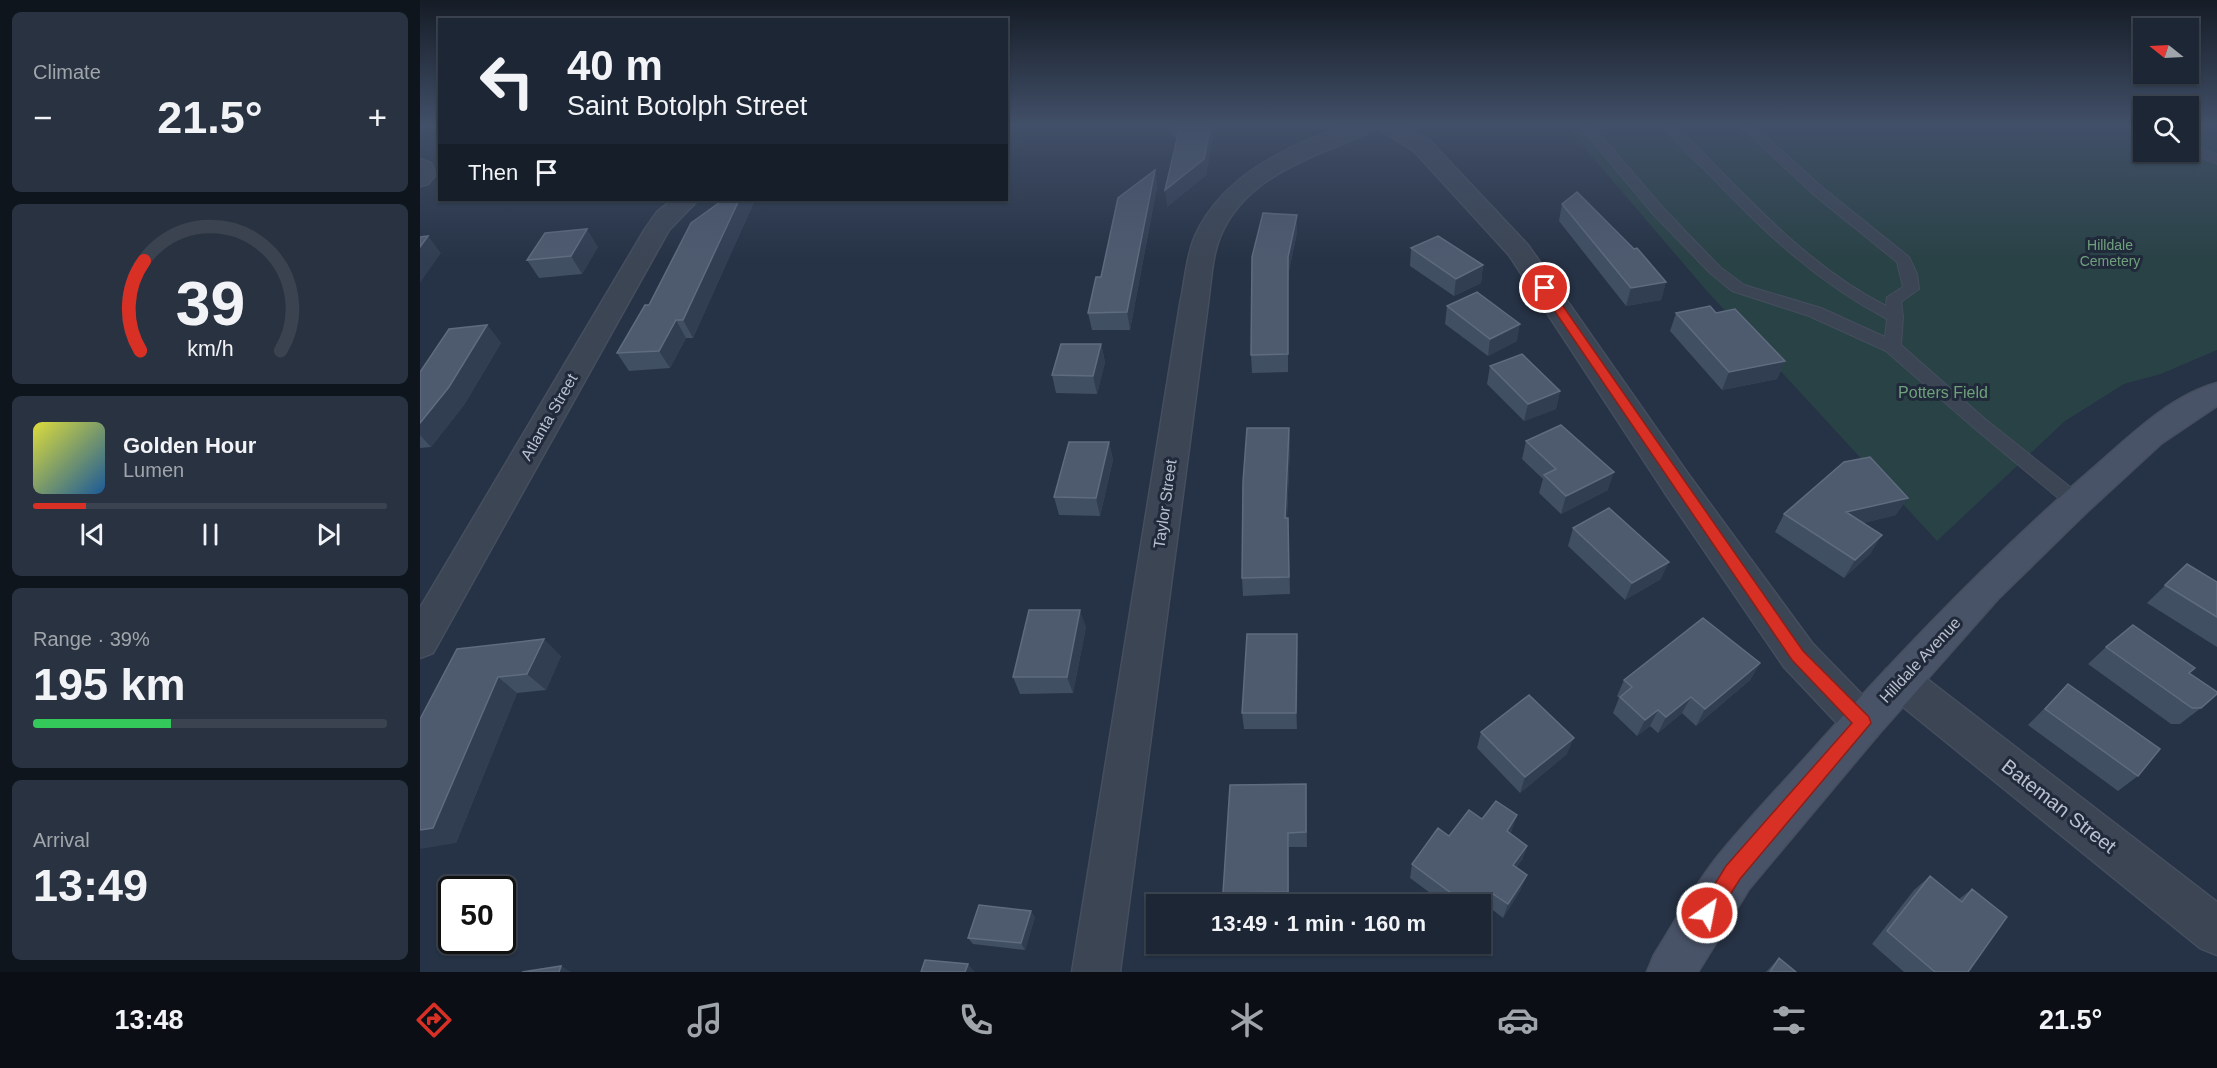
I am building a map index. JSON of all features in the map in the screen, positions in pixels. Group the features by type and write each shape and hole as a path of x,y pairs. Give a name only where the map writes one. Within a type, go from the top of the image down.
{"main road":[{"name":"Hilldale Avenue","path":"1671,972 1733,873 1900,681 1986,590 2076,502 2151,435 2184,411 2217,393"}],"street":[{"name":"Taylor Street","path":"1096,972 1194,304 1208,237 1216,220 1250,182 1270,169"},
{"path":"1444,169 1519,250 1798,656 1863,723"},
{"name":"Atlanta Street","path":"420,642 657,229 666,217 685,201"},
{"name":"Bateman Street","path":"1900,681 2217,931"}],"lane":[{"path":"1623,169 1659,212 1715,270 1738,288 1815,312 1892,347 1979,423 2076,502"},
{"path":"1711,169 1800,258 1856,298 1895,317"},
{"path":"1794,169 1904,260 1911,290 1893,300 1895,317 1892,347"}],"green space":[{"name":"Potters Field","path":"1603,169 2217,169 2217,350 2161,374 2124,384 2065,421 1937,541 1706,290"}],"building":[{"path":"1170,169 1191,169 1165,190"},
{"path":"1155,170 1127,312 1088,313 1096,277 1101,277 1118,198"},
{"path":"1577,192 1634,249 1637,248 1666,282 1631,288 1562,204"},
{"path":"722,201 739,201 683,320 676,320 659,351 617,353 645,305 649,305 691,223"},
{"path":"1263,213 1297,215 1288,257 1288,354 1251,355 1252,257"},
{"path":"587,229 571,256 527,260 545,233"},
{"path":"428,236 420,247 420,237"},
{"path":"1438,236 1483,265 1456,279 1411,248"},
{"path":"1477,292 1520,324 1490,339 1447,306"},
{"path":"1710,306 1716,313 1735,309 1785,361 1729,372 1676,313"},
{"path":"487,325 449,387 420,423 420,372 449,329"},
{"path":"1061,344 1101,344 1093,376 1052,375"},
{"path":"1522,354 1560,391 1528,404 1490,366"},
{"path":"1561,425 1614,472 1566,496 1544,475 1556,469 1526,441"},
{"path":"1247,428 1289,428 1285,518 1288,518 1289,577 1242,578 1243,482"},
{"path":"1069,442 1109,442 1096,498 1054,497"},
{"path":"1870,457 1908,498 1846,512 1882,535 1855,560 1784,514 1844,462"},
{"path":"1609,508 1669,562 1632,583 1573,528"},
{"path":"2187,564 2217,582 2217,617 2165,585"},
{"path":"1029,610 1080,610 1067,677 1013,677"},
{"path":"1703,618 1760,663 1705,709 1691,697 1666,717 1658,710 1645,720 1620,697 1632,687 1624,680"},
{"path":"2133,625 2195,668 2189,673 2217,694 2201,708 2192,708 2106,647"},
{"path":"1247,634 1297,634 1296,713 1242,713"},
{"path":"544,639 527,674 498,677 433,828 420,830 420,719 457,649"},
{"path":"2068,684 2160,749 2138,776 2045,709"},
{"path":"1529,695 1574,738 1525,777 1481,732"},
{"path":"1306,784 1306,832 1288,833 1288,892 1223,893 1230,785"},
{"path":"1496,801 1517,815 1507,831 1527,846 1513,865 1527,875 1508,904 1493,894 1491,897 1491,894 1452,894 1412,864 1438,828 1449,836 1469,810 1482,819"},
{"path":"1930,876 1962,902 1972,889 2007,917 1968,972 1935,972 1887,931"},
{"path":"979,905 1031,911 1021,943 968,938"},
{"path":"1779,958 1796,972 1770,972"},
{"path":"925,960 968,964 965,972 921,972"},
{"path":"561,966 559,972 522,972"}],"route":[{"path":"1545,288 1798,656 1863,723 1733,873 1707,913"}],"park label":[{"name":"Hilldale Cemetery","path":"2110,254"}]}
